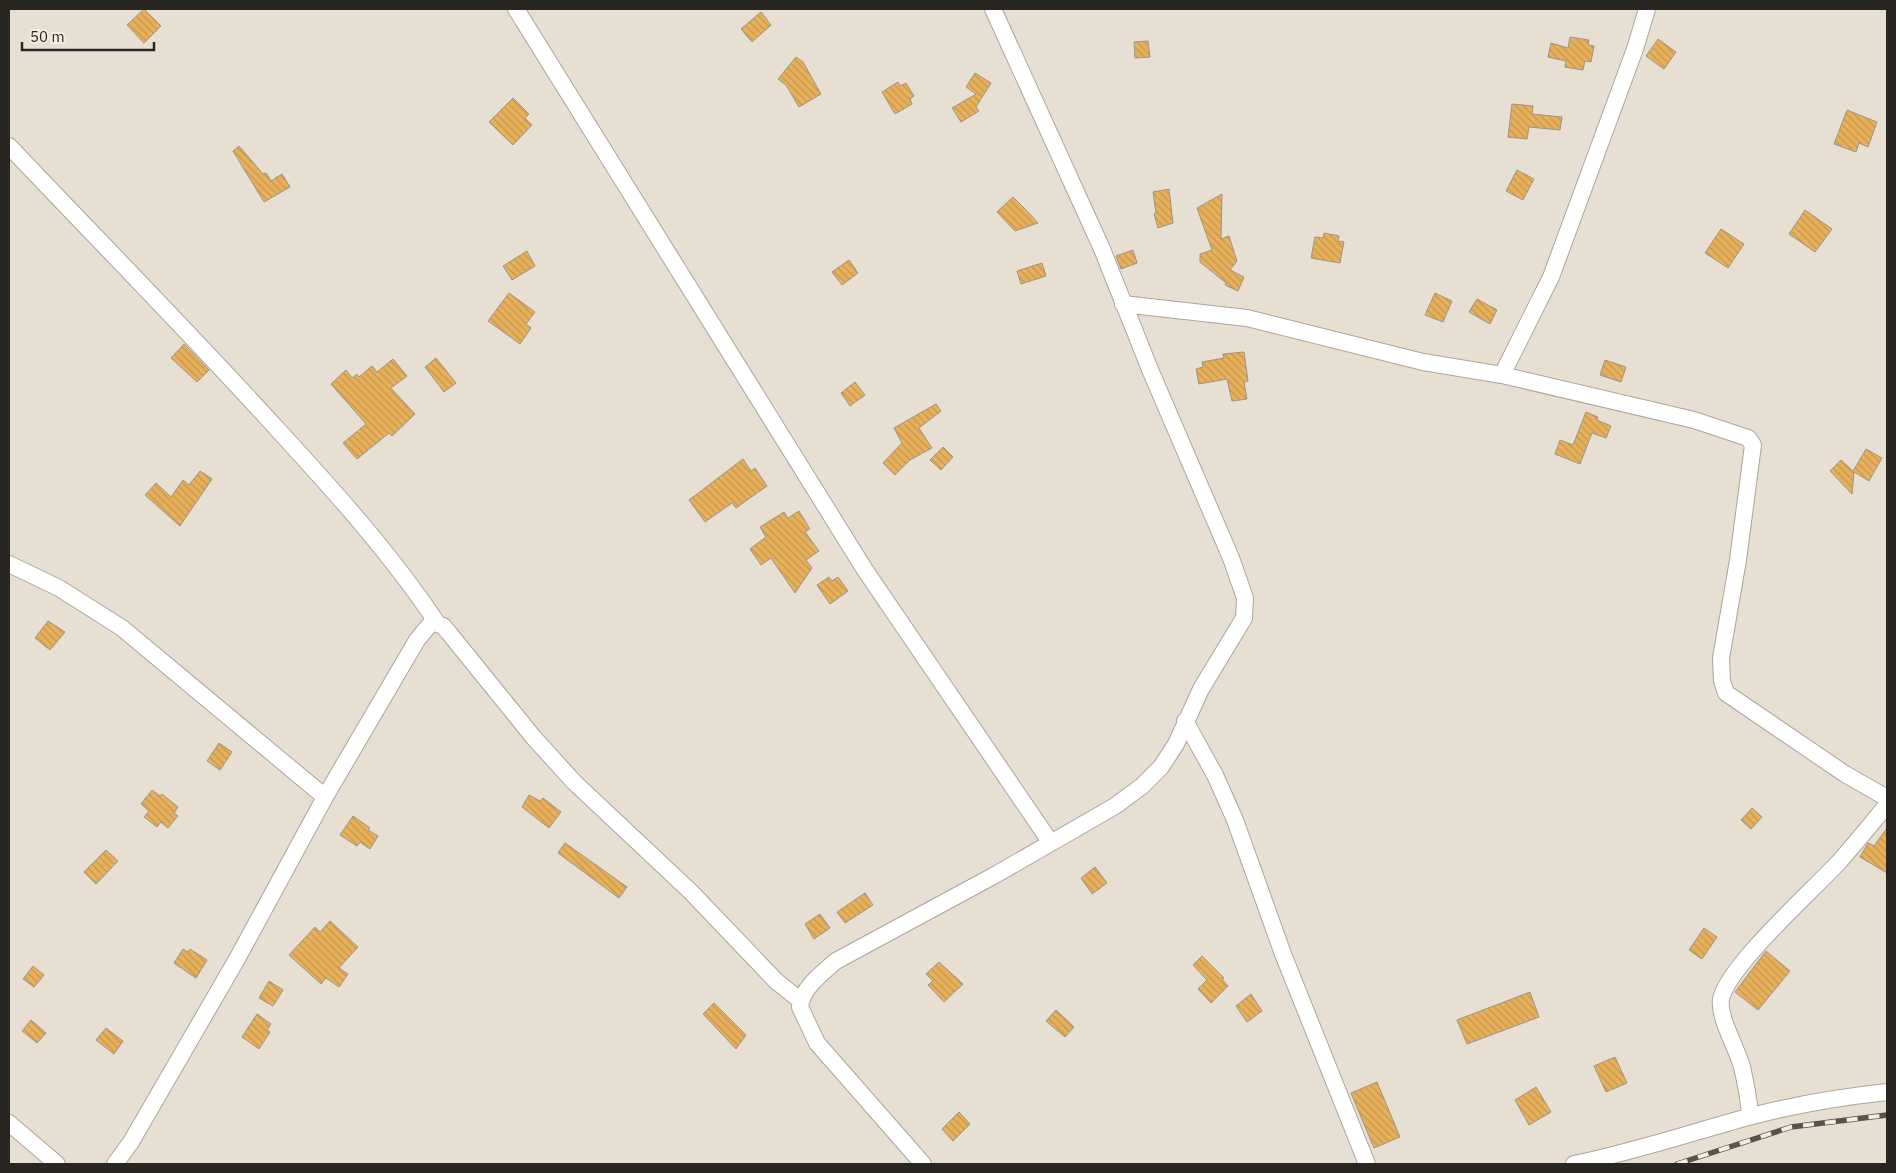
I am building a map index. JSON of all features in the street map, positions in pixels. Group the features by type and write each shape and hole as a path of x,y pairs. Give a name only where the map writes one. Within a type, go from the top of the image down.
{"street":[{"path":"516,9 865,570 1051,843"},
{"path":"923,1164 817,1043 802,1012 801,1001 818,976 836,961 1051,843 1115,806 1142,786 1161,767 1176,744 1201,689 1244,618 1245,598 1075,187 993,9"},
{"path":"1502,375 1551,277 1635,50 1647,9"},
{"path":"9,146 224,370 340,498 414,588 437,623 449,633 534,738 574,782 690,892 776,981 801,1001"},
{"path":"1122,304 1247,318 1424,362 1502,375 1694,420 1748,438 1753,445 1748,494 1721,658 1722,682 1726,694 1845,774 1887,798"},
{"path":"9,564 59,588 122,628 325,797"},
{"path":"115,1164 131,1142 237,959 325,797 420,636 428,624 432,622 437,623"},
{"path":"1185,721 1214,775 1235,820 1283,954 1367,1164"},
{"path":"1750,1116 1748,1093 1742,1067 1733,1040 1722,1017 1721,999 1729,982 1756,949 1837,863 1887,805"},
{"path":"1574,1164 1626,1154 1750,1116 1849,1096 1887,1092"},
{"path":"9,1123 56,1164"}],"building":[{"path":"144,9 161,26 144,43 127,25"},
{"path":"761,12 771,25 752,42 741,29"},
{"path":"1570,37 1589,40 1588,45 1594,46 1591,62 1585,61 1583,70 1565,67 1566,61 1548,57 1551,43 1568,48"},
{"path":"1658,39 1676,52 1664,69 1646,56"},
{"path":"1148,41 1150,57 1135,58 1134,42"},
{"path":"796,57 803,62 821,94 799,107 786,85 778,79"},
{"path":"975,73 991,83 976,107 979,111 961,122 952,108 976,94 966,87"},
{"path":"898,82 900,86 906,83 914,96 910,99 912,104 895,114 882,92"},
{"path":"513,98 529,114 525,118 532,125 513,145 489,122"},
{"path":"1512,104 1533,106 1532,114 1562,117 1560,130 1529,127 1527,139 1508,137"},
{"path":"1847,110 1877,122 1868,147 1859,143 1856,152 1834,144"},
{"path":"239,146 263,174 266,173 271,181 282,174 290,187 264,202 233,151"},
{"path":"1517,170 1534,179 1523,200 1506,191"},
{"path":"1169,189 1173,223 1158,228 1154,214 1156,213 1153,192"},
{"path":"1222,194 1221,239 1229,236 1237,261 1230,270 1244,277 1238,291 1225,285 1226,283 1200,262 1200,254 1212,250 1197,208"},
{"path":"1013,197 1038,223 1015,231 997,212"},
{"path":"1805,210 1832,229 1815,252 1789,234"},
{"path":"1721,229 1744,244 1728,268 1705,253"},
{"path":"1324,233 1339,236 1338,241 1344,242 1340,263 1311,258 1315,237 1323,238"},
{"path":"1133,250 1137,263 1121,269 1116,256"},
{"path":"527,251 535,266 512,280 503,266"},
{"path":"849,260 858,273 842,285 832,272"},
{"path":"1042,263 1046,276 1021,284 1017,271"},
{"path":"509,293 535,312 526,324 531,328 520,344 488,321"},
{"path":"1435,293 1452,301 1443,322 1425,315"},
{"path":"1477,299 1497,310 1490,324 1469,312"},
{"path":"184,344 209,370 197,382 171,358"},
{"path":"1244,352 1248,381 1244,382 1247,399 1232,401 1227,379 1199,384 1196,369 1203,367 1202,362 1224,358 1223,354"},
{"path":"436,358 456,383 444,392 425,367"},
{"path":"393,359 407,376 391,388 415,414 392,436 389,433 357,459 343,443 366,424 331,384 346,370 352,378 357,374 359,377 372,366 377,372"},
{"path":"1605,360 1626,367 1621,382 1600,375"},
{"path":"855,382 865,395 850,406 841,393"},
{"path":"936,404 941,411 919,428 932,448 910,460 895,475 883,463 902,443 894,428"},
{"path":"1586,412 1598,417 1597,420 1611,426 1606,438 1592,433 1580,464 1555,454 1560,440 1573,445"},
{"path":"943,447 953,457 941,470 930,460"},
{"path":"1866,449 1882,458 1869,481 1854,472 1852,494 1830,471 1841,460 1853,471"},
{"path":"743,459 751,471 755,468 767,486 736,508 732,503 705,522 689,500"},
{"path":"200,471 212,479 180,526 145,495 156,483 171,497 183,480 189,485"},
{"path":"799,511 810,529 805,532 819,551 806,560 812,568 795,593 771,558 761,565 750,549 766,537 760,527 784,512 788,518"},
{"path":"829,577 832,581 838,577 848,591 830,604 817,585"},
{"path":"48,621 65,632 50,650 35,638"},
{"path":"219,743 232,752 220,770 207,761"},
{"path":"152,790 160,796 162,794 178,807 174,813 178,816 168,828 161,822 157,827 144,817 149,811 141,804"},
{"path":"529,795 540,801 543,798 561,812 549,828 522,807"},
{"path":"1752,808 1762,817 1751,829 1741,820"},
{"path":"353,816 370,828 368,830 378,836 370,849 360,842 357,846 340,835"},
{"path":"1887,828 1887,873 1860,857 1868,843 1874,846"},
{"path":"565,843 627,887 619,898 558,853"},
{"path":"106,850 118,861 96,884 84,872"},
{"path":"1095,867 1107,883 1092,894 1081,878"},
{"path":"865,893 873,905 845,923 837,912"},
{"path":"820,914 830,928 814,939 805,924"},
{"path":"330,921 358,947 339,968 348,974 339,987 326,978 321,984 289,955 315,927 320,932"},
{"path":"1704,928 1717,937 1702,959 1689,950"},
{"path":"183,949 188,952 190,949 207,960 196,978 174,963"},
{"path":"1766,951 1790,971 1758,1010 1735,992"},
{"path":"1202,956 1224,978 1222,979 1228,986 1211,1003 1198,989 1207,980 1193,965"},
{"path":"939,962 963,984 944,1002 928,985 933,981 926,974"},
{"path":"33,966 44,975 34,987 23,979"},
{"path":"269,981 283,990 273,1006 259,998"},
{"path":"1530,992 1539,1017 1467,1044 1457,1020"},
{"path":"1251,994 1262,1011 1247,1022 1236,1006"},
{"path":"714,1003 746,1035 736,1049 703,1014"},
{"path":"1056,1010 1074,1027 1065,1037 1046,1021"},
{"path":"257,1014 271,1024 267,1030 270,1032 259,1049 242,1037"},
{"path":"31,1020 46,1033 37,1043 22,1031"},
{"path":"106,1028 123,1041 114,1054 96,1040"},
{"path":"1615,1057 1627,1083 1606,1092 1594,1066"},
{"path":"1377,1082 1400,1137 1374,1148 1351,1093"},
{"path":"1536,1087 1551,1112 1529,1125 1515,1100"},
{"path":"959,1112 970,1124 953,1141 942,1129"}],"railway":[{"path":"1677,1164 1791,1127 1887,1115"}]}
